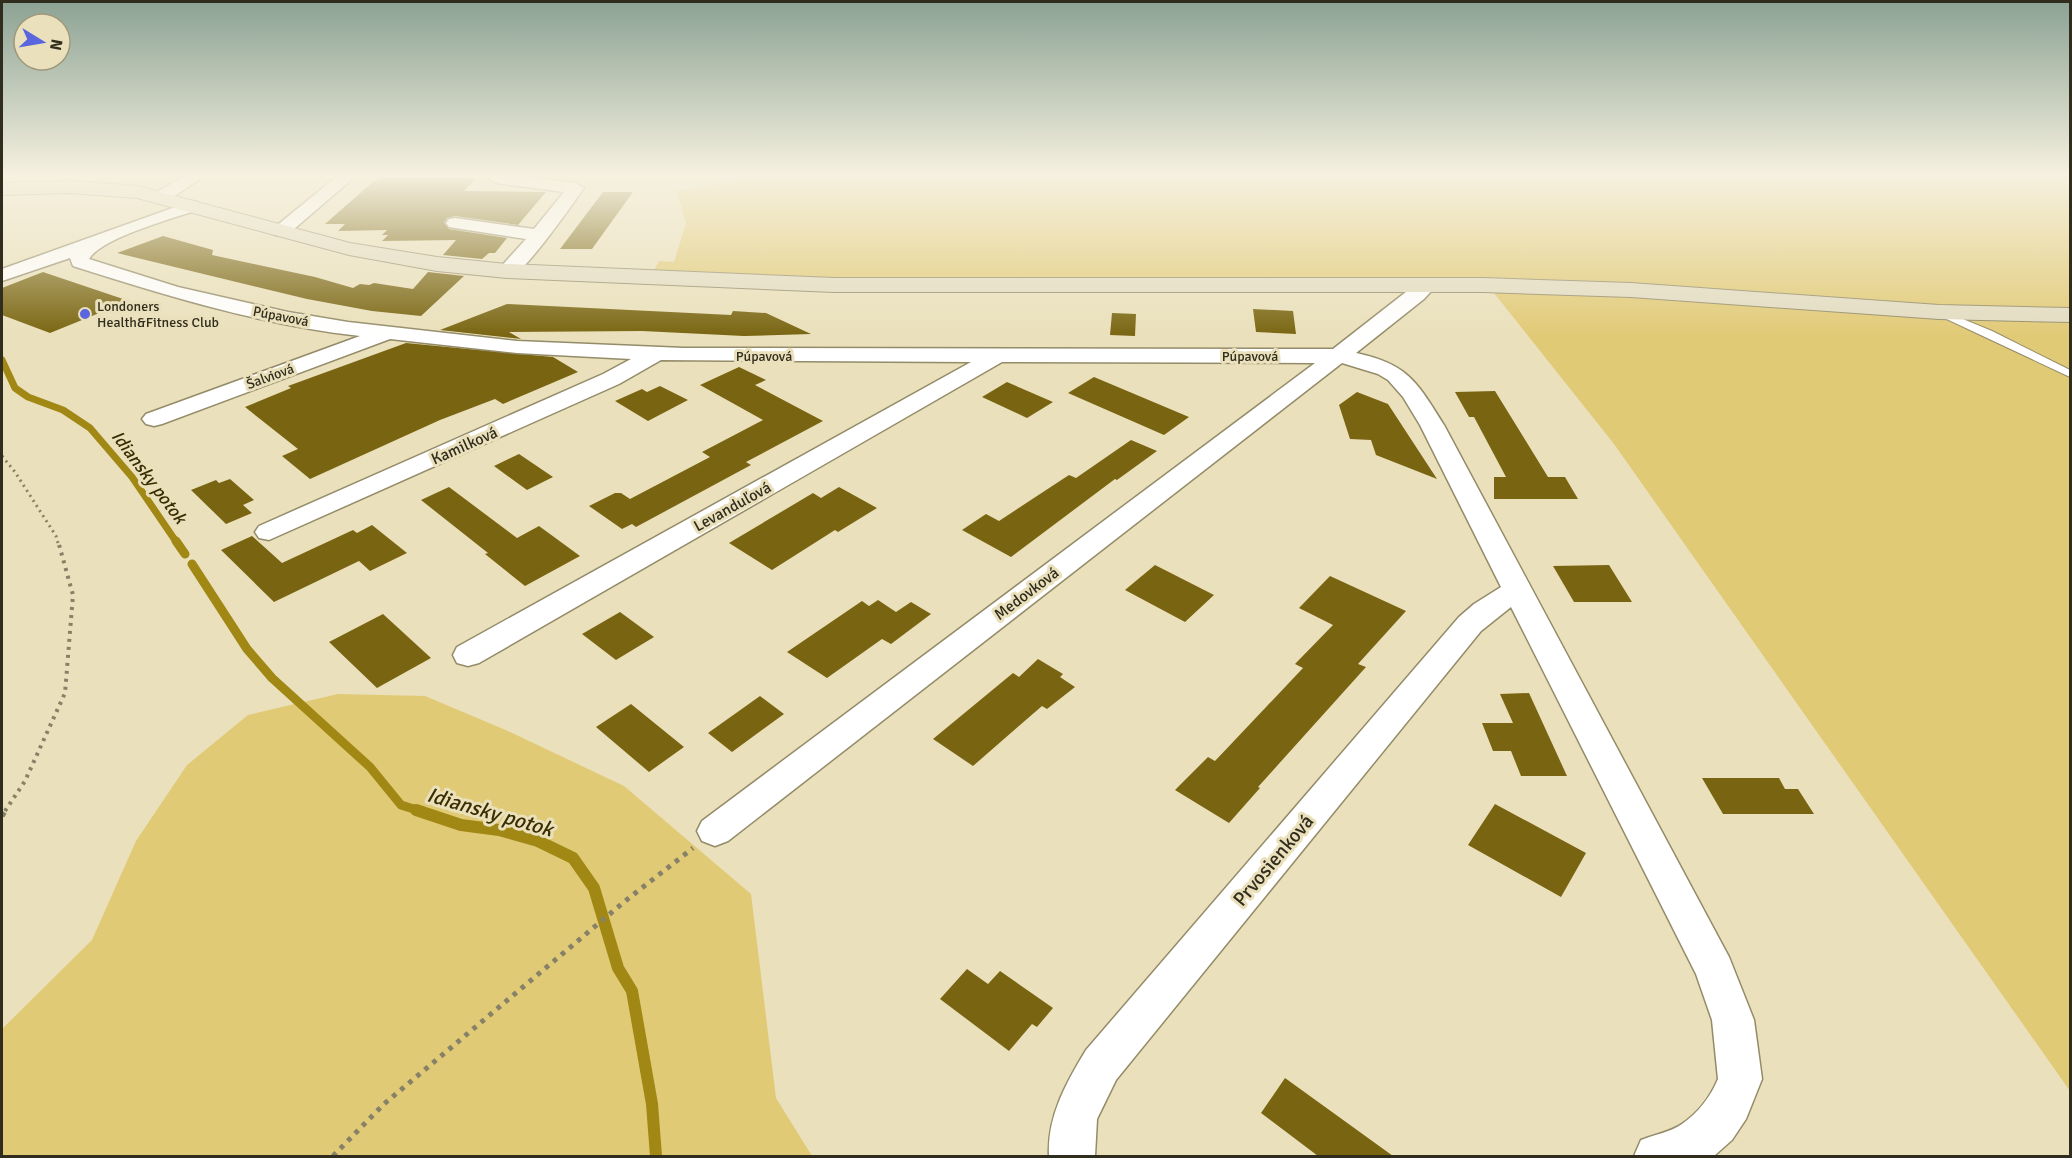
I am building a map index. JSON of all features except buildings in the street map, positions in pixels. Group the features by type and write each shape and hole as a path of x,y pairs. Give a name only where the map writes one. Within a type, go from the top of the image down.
{"street":[{"path":"4,275 133,228"},
{"path":"270,228 349,249 400,259 507,271 834,285 1427,285 1631,290 1939,312 2070,315"},
{"path":"281,231 285,228"},
{"path":"490,228 539,235"},
{"path":"507,271 520,259 544,228"},
{"name":"Púpavová","path":"98,241 81,254 80,262 137,282 210,301 288,318 387,333 517,347 656,354 996,357 1338,356"},
{"path":"1338,356 1427,285"},
{"name":"Šalviová","path":"154,419 387,333"},
{"name":"Kamilková","path":"269,532 611,379 656,354"},
{"path":"1338,356 1372,363 1398,375 1406,383 1431,425 1518,589 1715,970 1733,1020 1740,1079 1730,1103 1716,1124 1694,1144 1657,1156"},
{"name":"Medovková","path":"715,831 1338,356"},
{"name":"Levanduľová","path":"468,656 996,357"},
{"name":"Prvosienková","path":"1072,1156 1070,1134 1081,1099 1101,1065 1470,624 1484,611 1518,589"}],"lane":[{"path":"1939,312 1988,333 2070,374"}],"path":[{"path":"2,456 15,472 56,536 73,595 65,693 26,781 2,816"},
{"path":"333,1156 384,1104 624,902 715,831"}],"shaded area":[{"path":"684,228 2070,228 2070,309 1967,307 1734,293 857,281 652,274 659,261 674,262"},
{"path":"1490,288 2070,323 2070,1091 1614,444"},
{"path":"338,694 425,696 508,731 624,786 751,894 776,1098 812,1156 2,1156 2,1029 92,940 136,841 187,765 248,715"}],"waterway":[{"name":"Idiansky potok","path":"2,360 15,388 28,397 63,410 90,428 132,477 177,543"},
{"name":"Idiansky potok","path":"176,541 185,554"},
{"name":"Idiansky potok","path":"192,564 247,649 272,678 370,767 401,805 420,811"},
{"name":"Idiansky potok","path":"416,810 461,825 499,830 538,841 573,858 594,888 618,968 632,991 652,1104 656,1156"}],"place":[{"name":"Londoners Health&Fitness Club","path":"85,314"}]}
